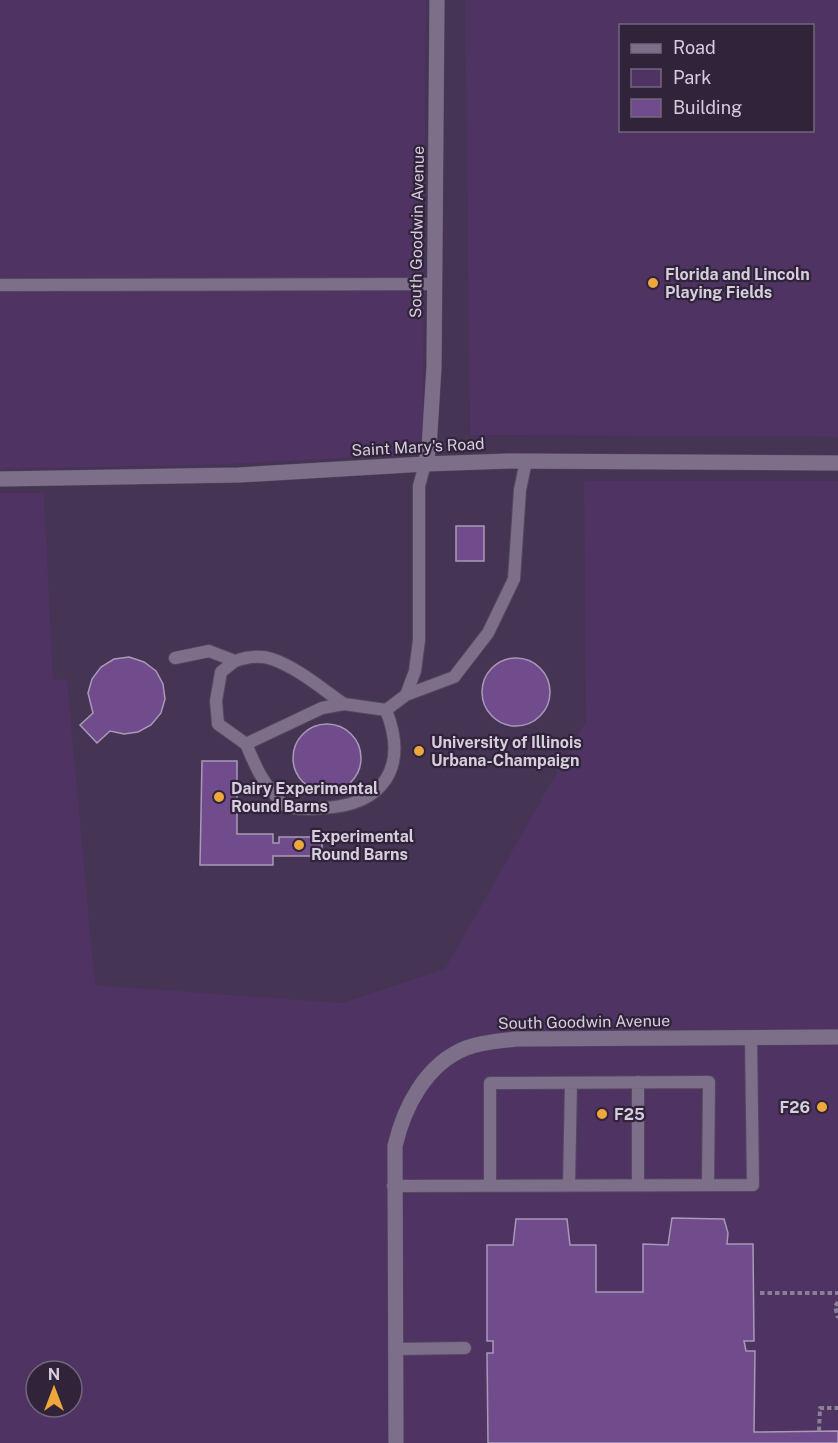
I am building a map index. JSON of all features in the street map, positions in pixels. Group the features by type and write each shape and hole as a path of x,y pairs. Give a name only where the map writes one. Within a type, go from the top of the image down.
{"street":[{"name":"South Goodwin Avenue","path":"425,464 429,448 433,378 437,0"},
{"name":"Saint Mary's Road","path":"0,479 238,475 425,464 526,461 838,463"},
{"name":"South Goodwin Avenue","path":"396,1443 394,1146 399,1126 409,1104 433,1071 449,1057 466,1048 516,1039 838,1037"}],"lane":[{"path":"0,285 435,284"},
{"path":"246,744 322,708 344,704 386,710 406,695 454,677 488,633 514,579 520,489 526,461"},
{"path":"406,695 416,671 419,640 419,486 425,464"},
{"path":"175,658 209,651 235,661"},
{"path":"344,704 297,672 271,658 249,657 235,661 221,672 216,700 218,724 246,744 262,780 284,805 308,809 341,808 364,798 381,787 389,774 395,753 393,727 386,710"},
{"path":"393,1186 753,1185 752,1038"},
{"path":"490,1186 490,1083 638,1082 709,1082 708,1185"},
{"path":"638,1082 638,1185"},
{"path":"569,1185 571,1083"},
{"path":"395,1349 465,1347"}],"path":[{"path":"760,1293 838,1293"},
{"path":"838,1302 835,1306 838,1318"},
{"path":"819,1431 820,1408 838,1408"}],"shaded area":[{"name":"University of Illinois Urbana-Champaign","path":"0,0 838,0 838,1443 0,1443"}],"green space":[{"path":"0,0 426,0 423,420 420,447 410,455 203,465 0,469"},
{"name":"Florida and Lincoln Playing Fields","path":"465,0 838,0 838,437 470,435"},
{"path":"584,481 838,481 838,1443 0,1443 0,493 44,493 53,679 67,680 95,985 342,1003 445,969 586,721"}],"building":[{"path":"456,526 484,526 484,561 456,561"},
{"path":"129,657 144,662 156,671 163,684 165,699 161,713 151,725 138,732 124,734 110,731 97,743 80,725 93,713 88,693 92,679 101,667 114,659"},
{"path":"509,658 523,658 535,663 545,673 550,692 545,711 535,721 523,726 509,726 497,721 487,711 482,699 482,685 487,673 497,663"},
{"name":"Dairy Experimental Round Barns","path":"320,724 334,724 346,729 356,739 361,758 356,777 346,787 334,792 320,792 308,787 298,777 293,765 293,751 298,739 308,729"},
{"name":"Dairy Experimental Round Barns","path":"202,761 237,761 237,834 273,834 273,843 279,843 279,837 322,837 322,856 273,856 273,865 200,865"},
{"path":"672,1218 724,1219 728,1233 727,1244 753,1244 754,1341 744,1341 746,1351 755,1351 754,1432 838,1431 838,1443 488,1443 487,1353 493,1353 493,1341 487,1341 487,1245 513,1245 516,1219 567,1219 570,1245 596,1245 596,1292 643,1292 643,1244 668,1245"}],"place":[{"name":"Florida and Lincoln Playing Fields","path":"653,283"},
{"name":"University of Illinois Urbana-Champaign","path":"419,751"},
{"name":"Dairy Experimental Round Barns","path":"219,797"},
{"name":"Experimental Round Barns","path":"299,845"},
{"name":"F26","path":"822,1107"},
{"name":"F25","path":"602,1114"}]}
